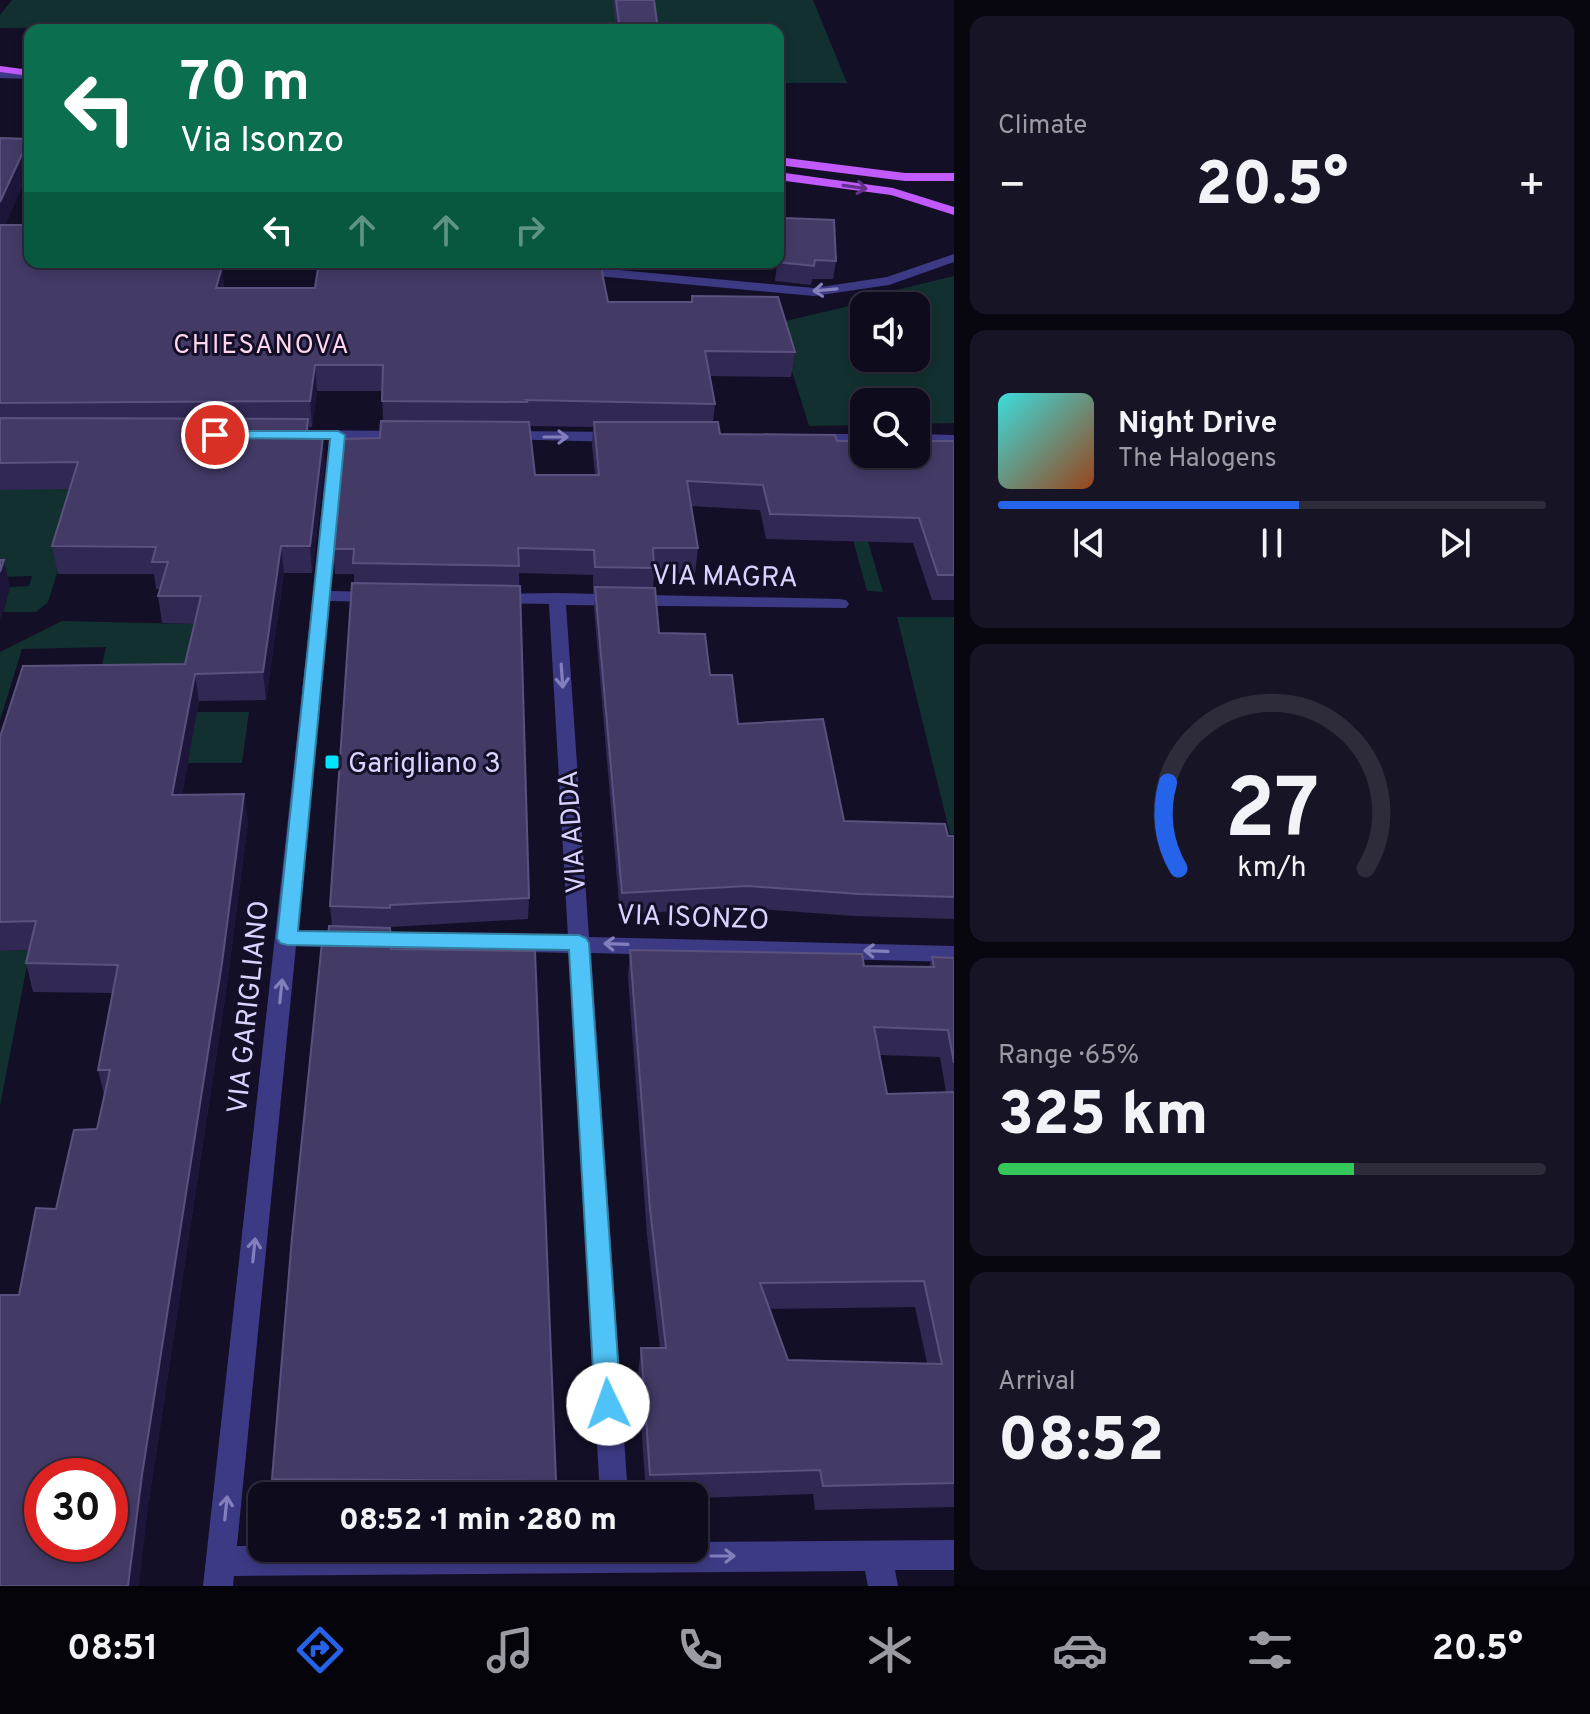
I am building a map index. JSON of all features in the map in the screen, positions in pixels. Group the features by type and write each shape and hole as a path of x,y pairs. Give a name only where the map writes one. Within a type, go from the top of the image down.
{"main road":[{"path":"784,162 905,177 954,177"},
{"path":"784,177 911,196 953,212 953,192"}],"street":[{"path":"0,72 24,74"},
{"path":"559,269 814,292 889,281 954,258"},
{"path":"261,435 418,436"},
{"name":"VIA GARIGLIANO","path":"220,1573 338,435"},
{"path":"481,436 641,437"},
{"path":"800,438 850,439"},
{"path":"930,439 954,440"},
{"path":"321,596 400,597"},
{"name":"VIA MAGRA","path":"478,598 840,604"},
{"name":"VIA ADDA","path":"557,598 613,1482"},
{"name":"VIA ISONZO","path":"287,938 954,954"},
{"path":"708,1553 954,1555"},
{"path":"877,1556 883,1586"},
{"path":"220,1573 428,1562"}],"green space":[{"path":"12,0 813,0 847,83 784,83 784,24 24,24 24,28 0,28 0,15"},
{"path":"954,276 954,423 930,424 930,388 850,388 850,425 809,426 777,323 850,306 850,372 930,372 930,292 888,292"},
{"path":"831,459 866,535 883,592 867,591"},
{"path":"0,489 83,489 48,602 36,612 3,612 10,587 29,586 32,576 0,577"},
{"path":"897,617 954,617 954,834 950,834"},
{"path":"62,621 193,624 189,645 199,646 194,672 144,712 249,712 242,763 188,763 191,743 84,744 106,647 22,649 0,720 0,652"},
{"path":"30,950 0,1106 0,951"}],"building":[{"path":"616,0 654,0 657,24 619,24"},
{"path":"0,138 24,139 24,150 0,202"},
{"path":"784,218 834,220 836,261 815,260 814,266 784,263"},
{"path":"0,225 24,225 24,268 222,268 216,288 315,288 318,268 601,268 608,302 692,302 692,296 778,297 795,352 705,351 715,404 382,401 383,365 315,365 310,401 0,403"},
{"path":"0,418 308,419 306,437 323,437 310,546 281,546 263,672 195,674 172,795 244,794 222,963 142,1475 128,1586 0,1586 0,1295 19,1295 36,1208 56,1209 74,1130 97,1129 110,1070 98,1070 118,965 26,963 36,921 0,922 0,737 23,666 185,664 201,596 158,596 168,562 152,562 156,547 52,546 78,462 0,463"},
{"path":"381,421 529,422 535,475 599,475 594,422 718,422 720,434 835,435 837,441 850,441 850,468 930,468 930,441 954,441 954,575 938,575 919,518 770,514 763,485 687,481 698,548 653,548 654,568 595,567 594,550 518,548 519,566 353,563 354,549 333,549 344,439 380,438"},
{"path":"352,583 520,586 529,898 390,905 390,908 330,906"},
{"path":"595,587 655,588 659,633 705,634 710,675 732,675 738,724 823,719 844,821 945,824 948,836 954,836 954,897 747,886 622,893"},
{"path":"329,926 390,928 391,949 535,951 556,1481 272,1479 292,1237 322,942 328,942"},
{"path":"630,950 862,954 864,966 934,967 932,957 954,958 954,1063 948,1030 874,1027 887,1094 954,1092 954,1483 823,1486 820,1470 650,1475 641,1348 666,1348 650,1209","holes":["924,1281 942,1364 788,1360 760,1283"]}],"place":[{"name":"Garigliano 3","path":"332,762"}],"district":[{"name":"CHIESANOVA","path":"262,344"}],"route":[{"path":"215,435 338,435 287,938 579,943 608,1404"}]}
